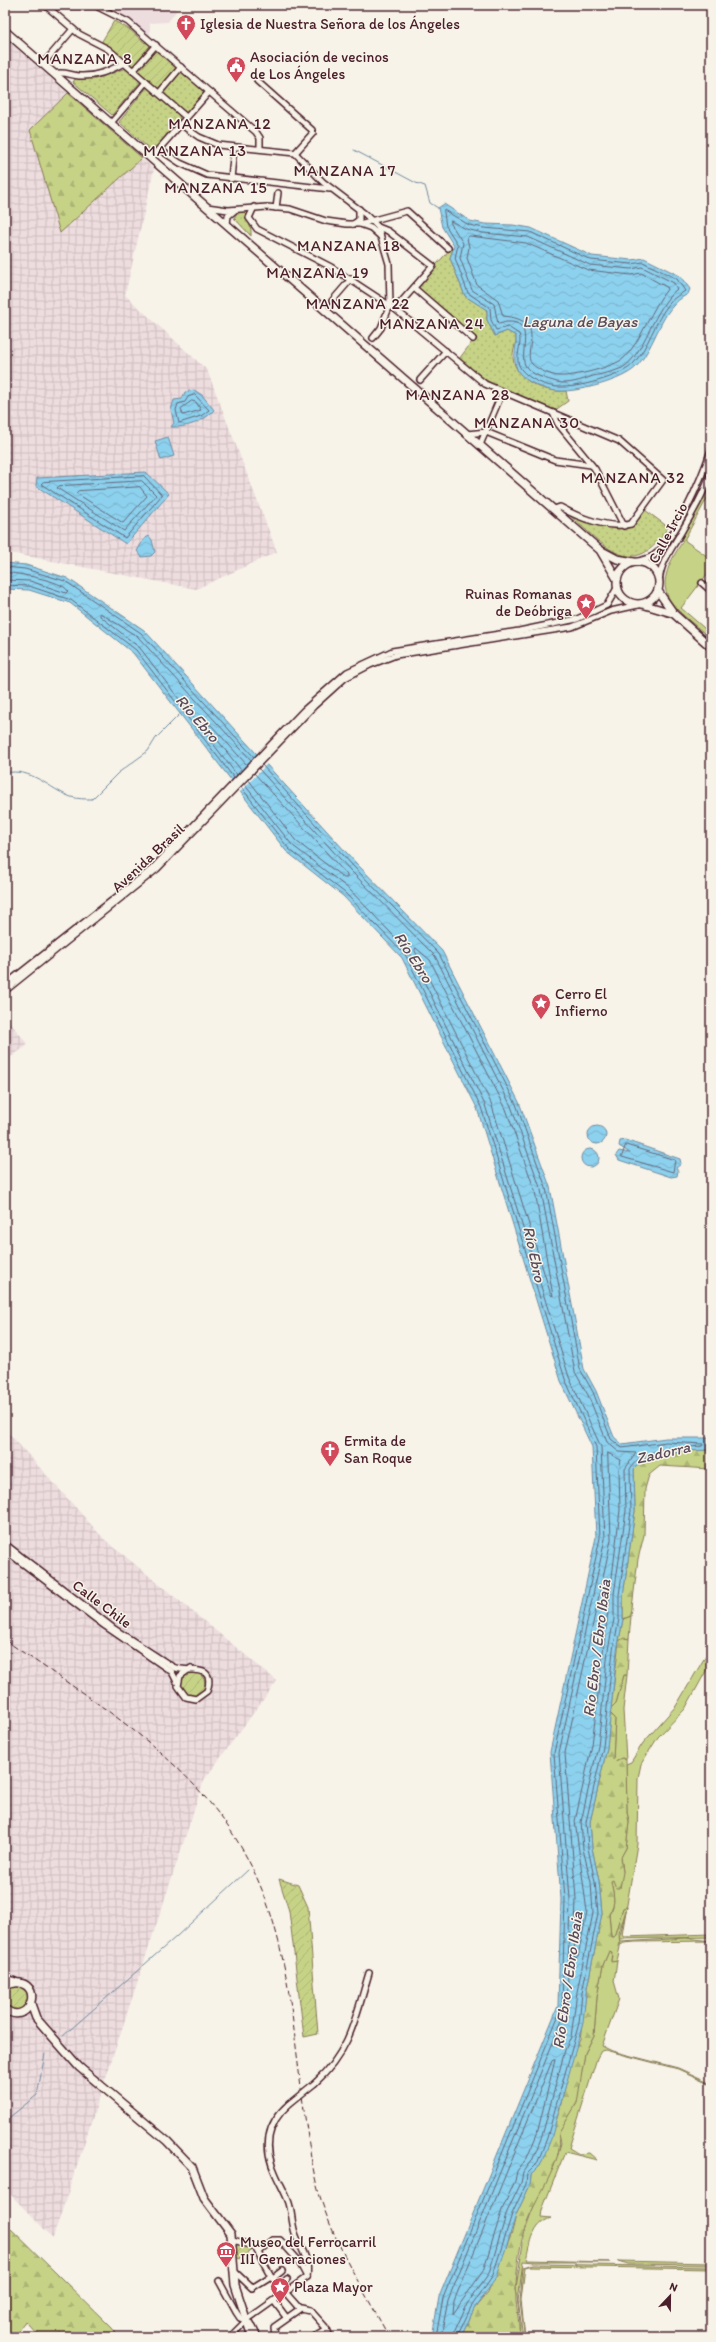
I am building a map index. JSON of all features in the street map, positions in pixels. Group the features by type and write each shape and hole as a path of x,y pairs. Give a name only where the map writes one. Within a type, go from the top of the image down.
{"main road":[{"path":"5,31 600,550 617,559 649,565 654,570 659,583 658,591 648,602 640,604"},
{"path":"600,550 610,564 617,578 617,588 624,600 674,614"},
{"path":"617,578 623,568 635,562"},
{"path":"658,591 674,614 711,647"},
{"path":"5,1978 22,1983 28,1988 32,1996 31,2004 36,2018 79,2068 139,2117 189,2163 197,2176 204,2198 228,2229 233,2240 232,2269 235,2285 247,2316 252,2337"},
{"path":"5,1987 15,1982"},
{"path":"20,2013 31,2004"},
{"path":"6,2011 20,2013 36,2018"}],"street":[{"path":"45,6 96,5 128,22 259,135 260,149"},
{"path":"45,6 73,29 108,49 186,117"},
{"path":"43,64 73,29"},
{"path":"133,71 156,45"},
{"path":"54,74 60,72 78,76 96,76 124,63"},
{"path":"159,93 181,68"},
{"path":"257,81 312,130 312,133 295,153"},
{"path":"111,123 146,82"},
{"path":"150,158 210,92"},
{"path":"180,124 205,140 234,147 295,153 331,189 359,209 378,227 388,231"},
{"path":"230,179 234,147"},
{"path":"159,149 194,170 230,179 331,189"},
{"path":"276,208 278,193"},
{"path":"207,207 235,210 276,208 298,211 335,223 352,224 359,224 407,211 448,248"},
{"path":"250,209 250,222 260,232 320,261 351,279 390,305 476,378 502,393 619,441 663,478 663,481 632,524 624,526 597,522 560,507 554,510"},
{"path":"352,224 359,220 359,209"},
{"path":"227,224 228,216 235,210"},
{"path":"365,214 382,218"},
{"path":"382,218 381,224 388,231 433,266 395,309"},
{"path":"359,224 371,228 380,237"},
{"path":"373,338 381,328 390,305 389,264 378,227"},
{"path":"380,237 383,231 388,231"},
{"path":"332,301 351,279"},
{"path":"414,288 473,339"},
{"path":"420,380 446,351"},
{"path":"480,445 502,393"},
{"path":"553,413 558,424 586,460 594,466 624,526"},
{"path":"469,436 477,438 486,432"},
{"path":"486,432 555,460 586,460"},
{"name":"Calle Ircio","path":"635,562 653,556 663,546 694,492 711,450"},
{"name":"Calle Ircio","path":"659,583 659,574 665,559 693,513 711,473"},
{"path":"702,583 711,591"},
{"path":"293,726 335,686 370,664 396,655 519,633 577,619 608,605 617,588"},
{"path":"519,633 572,627 611,611 640,604"},
{"name":"Avenida Brasil","path":"5,985 143,877 293,726"},
{"name":"Avenida Brasil","path":"5,991 157,870 293,726"},
{"name":"Calle Chile","path":"5,1544 113,1628 162,1661 178,1670 191,1668"},
{"name":"Calle Chile","path":"5,1550 105,1626 172,1672 178,1686"},
{"path":"191,1668 200,1670 207,1676 209,1686 204,1695 191,1699 182,1694 178,1686 180,1676 191,1668"},
{"path":"219,2281 240,2318 247,2316 274,2301 307,2277 309,2265 294,2232 289,2203 268,2156 267,2140 271,2126 278,2114 327,2072 345,2047 369,1973"},
{"path":"258,2252 277,2239 282,2241 298,2260 307,2277"},
{"path":"233,2240 250,2245 258,2252 272,2277 300,2308"},
{"path":"232,2269 252,2288 282,2271"},
{"path":"279,2286 287,2279"},
{"path":"274,2301 285,2318"},
{"path":"275,2337 273,2329 285,2318 300,2308 312,2308 327,2329 330,2337"},
{"path":"230,2337 247,2316"},
{"path":"247,2316 258,2337"},
{"path":"314,2337 327,2329"}],"shaded area":[{"path":"101,5 171,5 177,10 168,22 150,23 150,36 132,21"},
{"path":"5,38 154,169 125,295 207,370 277,552 196,589 5,552"},
{"path":"5,1016 28,1045 5,1061"},
{"path":"5,1429 104,1539 277,1681 204,1780 53,2238 5,2189"}],"green space":[{"path":"114,21 129,29 145,43 147,41 152,46 133,67 101,43"},
{"path":"156,48 178,68 159,90 137,70"},
{"path":"126,68 141,81 112,115 73,82 75,79 95,79"},
{"path":"181,71 206,92 186,114 162,93"},
{"path":"148,86 178,113 180,119 154,153 119,122"},
{"path":"68,93 142,158 60,233 30,130"},
{"path":"243,211 249,211 251,236 234,218 236,214"},
{"path":"451,248 453,249 450,258 465,296 487,310 487,320 495,336 507,331 516,336 513,358 515,366 520,373 533,384 541,388 566,391 568,401 554,411 494,386 459,359 475,338 416,288"},
{"path":"711,483 709,495 684,540 711,559 711,569 681,608 711,634 711,639 684,616 675,606 668,597 665,586 666,574 672,559 683,541 681,540"},
{"path":"645,510 668,527 655,544 643,553 631,556 619,554 607,547 594,538 569,515 571,514 628,528 635,524"},
{"path":"711,1450 711,1469 660,1466 649,1475 645,1489 644,1535 638,1559 631,1616 623,1619 623,1596 635,1511 634,1469 644,1459 683,1451"},
{"path":"631,1616 629,1639 619,1641 623,1619"},
{"path":"624,1638 629,1639 627,1675 624,1675 616,1703 611,1708 619,1641"},
{"path":"711,1647 711,1662 685,1709 658,1737 641,1764 638,1778 637,1844 627,1907 623,1908 614,1937 611,1937 609,1914 613,1906 614,1898 611,1881 623,1872 621,1857 626,1848 629,1822 627,1812 626,1764 631,1762 643,1743 676,1706"},
{"path":"193,1672 201,1676 205,1684 201,1692 193,1696 185,1692 181,1684 185,1676"},
{"path":"624,1675 627,1675 623,1710 626,1760 622,1758 615,1761 613,1759 615,1718 610,1713 611,1708 616,1703"},
{"path":"610,1713 615,1718 613,1759 615,1761 622,1758 626,1760 627,1812 629,1822 626,1848 621,1857 623,1872 620,1888 616,1888 613,1880 611,1881 614,1902 609,1914 611,1937 614,1937 623,1908 627,1907 619,1933 620,1947 617,1961 611,1962 612,1952 609,1951 603,1965 597,1997 594,2035 585,2053 577,2103 559,2133 560,2144 553,2168 525,2228 519,2254 516,2284 519,2337 461,2337 474,2309 488,2292 512,2232 516,2215 530,2185 531,2175 540,2166 559,2112 573,2053 580,2040 586,1993 602,1913 599,1881 592,1848 590,1822 607,1748"},
{"path":"279,1879 298,1885 308,1907 318,2034 304,2037 289,1911"},
{"path":"626,1912 622,1935 625,1937 711,1934 711,1937 619,1939"},
{"path":"686,1938 711,1941 635,1942 624,1943 619,1946 621,1942"},
{"path":"609,1951 612,1952 611,1961 617,1961 614,1981 619,1999 602,2046 612,2051 678,2068 711,2084 678,2069 605,2050 601,2051 597,2058 569,2148 579,2154 589,2153 597,2160 565,2152 542,2210 541,2217 551,2218 536,2229 531,2241 527,2260 610,2262 523,2261 518,2301 523,2337 519,2337 520,2322 516,2288 525,2230 535,2202 554,2166 561,2143 559,2133 581,2076 585,2053 594,2035 597,1997 603,1965"},
{"path":"16,1986 24,1990 28,1998 24,2006 16,2010 8,2006 4,1998 8,1990"},
{"path":"5,2223 112,2328 119,2337 40,2337 25,2321 18,2333 19,2337 5,2337"},
{"path":"237,2243 253,2249 239,2259 235,2255"},
{"path":"618,2261 711,2263 711,2265 628,2264"},
{"path":"534,2264 707,2267 711,2269 525,2267 521,2300 525,2337 520,2302 523,2267"}],"water":[{"name":"Laguna de Bayas","path":"444,204 470,221 485,224 513,225 531,228 592,256 632,260 644,258 680,276 690,289 688,294 671,308 643,358 636,367 629,372 621,377 599,385 577,390 554,391 541,387 524,378 517,369 515,356 516,336 507,331 495,336 487,320 487,310 465,296 450,258 454,246 442,227 438,208"},
{"path":"194,390 202,395 214,410 200,421 189,425 171,427 174,423 171,410 174,400 182,399 185,392"},
{"path":"168,437 174,456 161,460 155,441"},
{"path":"146,472 169,494 126,544 36,486 37,478"},
{"path":"149,536 152,540 155,552 151,556 142,557 137,551 144,539"},
{"path":"5,563 26,565 67,578 144,630 356,863 442,951 519,1102 550,1187 584,1369 596,1391 614,1437 622,1444 666,1438 711,1438 711,1450 683,1451 644,1459 634,1469 635,1511 623,1596 623,1619 617,1651 607,1748 590,1822 592,1848 599,1881 602,1913 586,1993 583,2023 551,2139 540,2166 531,2175 530,2185 516,2215 497,2277 474,2309 461,2337 432,2337 439,2297 558,2006 561,1899 550,1752 596,1537 592,1447 561,1381 477,1108 402,958 343,896 286,851 133,653 70,603 29,590 5,589"},
{"path":"597,1126 603,1129 606,1135 603,1141 597,1144 591,1141 588,1135 591,1129"},
{"path":"625,1140 680,1159 681,1164 676,1168 678,1171 677,1176 671,1177 619,1160 616,1155 619,1151 630,1153 619,1146 620,1141"},
{"path":"590,1149 594,1150 598,1154 598,1162 594,1166 590,1167 586,1166 582,1162 581,1158 582,1154 586,1150"}],"pier":[{"path":"259,752 268,763 238,794 229,783"}],"waterway":[{"path":"354,150 416,183 425,186 430,203 438,208"},
{"name":"Río Ebro","path":"5,773 24,773 71,797 79,799 92,799 118,773 148,751 156,738 179,715"},
{"path":"63,2036 177,1936 248,1870"},
{"path":"5,2121 37,2095 45,2054"}],"railway":[{"path":"5,1640 120,1720 174,1765 199,1790 221,1817 244,1853 262,1889 275,1927 284,1964 308,2140 317,2186 330,2225 348,2263 389,2337"}],"place":[{"name":"Iglesia de Nuestra Señora de los Ángeles","path":"186,41"},
{"name":"Asociación de vecinos de Los Ángeles","path":"236,83"},
{"name":"Ruinas Romanas de Deóbriga","path":"586,620"},
{"name":"Cerro El Infierno","path":"541,1020"},
{"name":"Ermita de San Roque","path":"330,1467"},
{"name":"Museo del Ferrocarril III Generaciones","path":"226,2268"},
{"name":"Plaza Mayor","path":"280,2304"}],"district":[{"name":"MANZANA 8","path":"85,58"},
{"name":"MANZANA 12","path":"220,123"},
{"name":"MANZANA 13","path":"195,150"},
{"name":"MANZANA 17","path":"345,170"},
{"name":"MANZANA 15","path":"216,187"},
{"name":"MANZANA 18","path":"349,245"},
{"name":"MANZANA 19","path":"318,272"},
{"name":"MANZANA 22","path":"358,303"},
{"name":"MANZANA 24","path":"432,323"},
{"name":"MANZANA 28","path":"458,394"},
{"name":"MANZANA 30","path":"527,422"},
{"name":"MANZANA 32","path":"633,477"}],"water label":[{"name":"Zadorra","path":"663,1452"},
{"name":"Río Ebro / Ebro Ibaia","path":"596,1648"},
{"name":"Río Ebro / Ebro Ibaia","path":"567,1980"}]}
